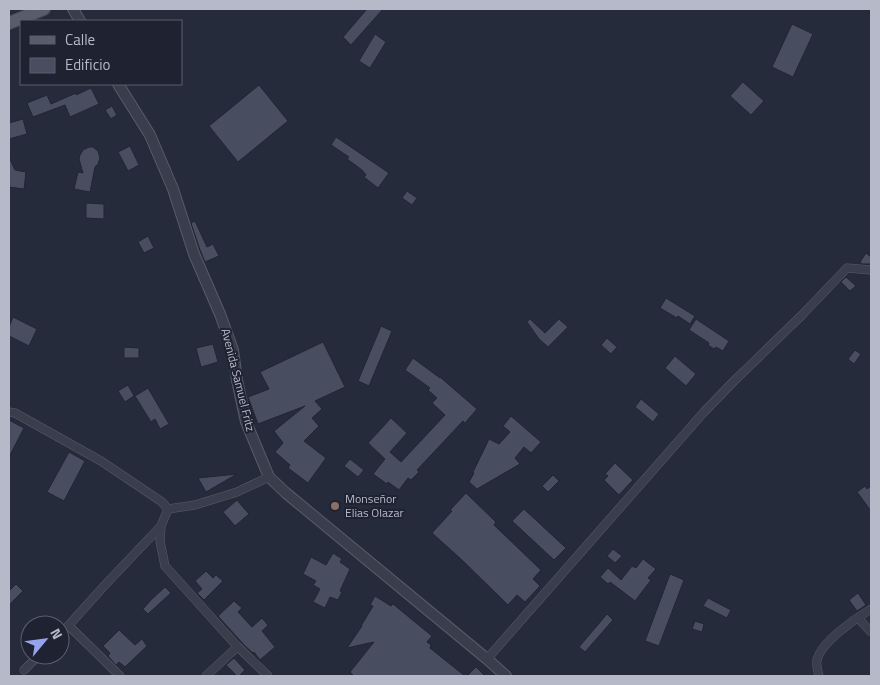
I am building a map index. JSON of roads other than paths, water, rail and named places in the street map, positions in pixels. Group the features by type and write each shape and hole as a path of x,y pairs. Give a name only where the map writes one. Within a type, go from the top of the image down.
{"main road":[{"path":"9,23 44,9"}],"street":[{"path":"73,9 79,20"},
{"name":"Avenida Samuel Fritz","path":"119,85 150,135 174,189 194,254 220,314 233,350 246,422 269,477 506,676"},
{"path":"487,659 704,412 733,382 848,268 871,270"},
{"path":"9,412 16,413 101,461 168,508"},
{"path":"168,508 195,505 237,492 269,477"},
{"path":"168,508 161,526 160,541 165,566 236,645 268,676"},
{"path":"70,625 161,526"},
{"path":"819,676 817,661 828,642 871,609"},
{"path":"858,618 871,632"},
{"path":"70,627 120,676"},
{"path":"206,676 235,649 236,645"},
{"path":"24,670 29,665"}],"place":[{"name":"Monseñor Elias Olazar","path":"335,506"}]}
